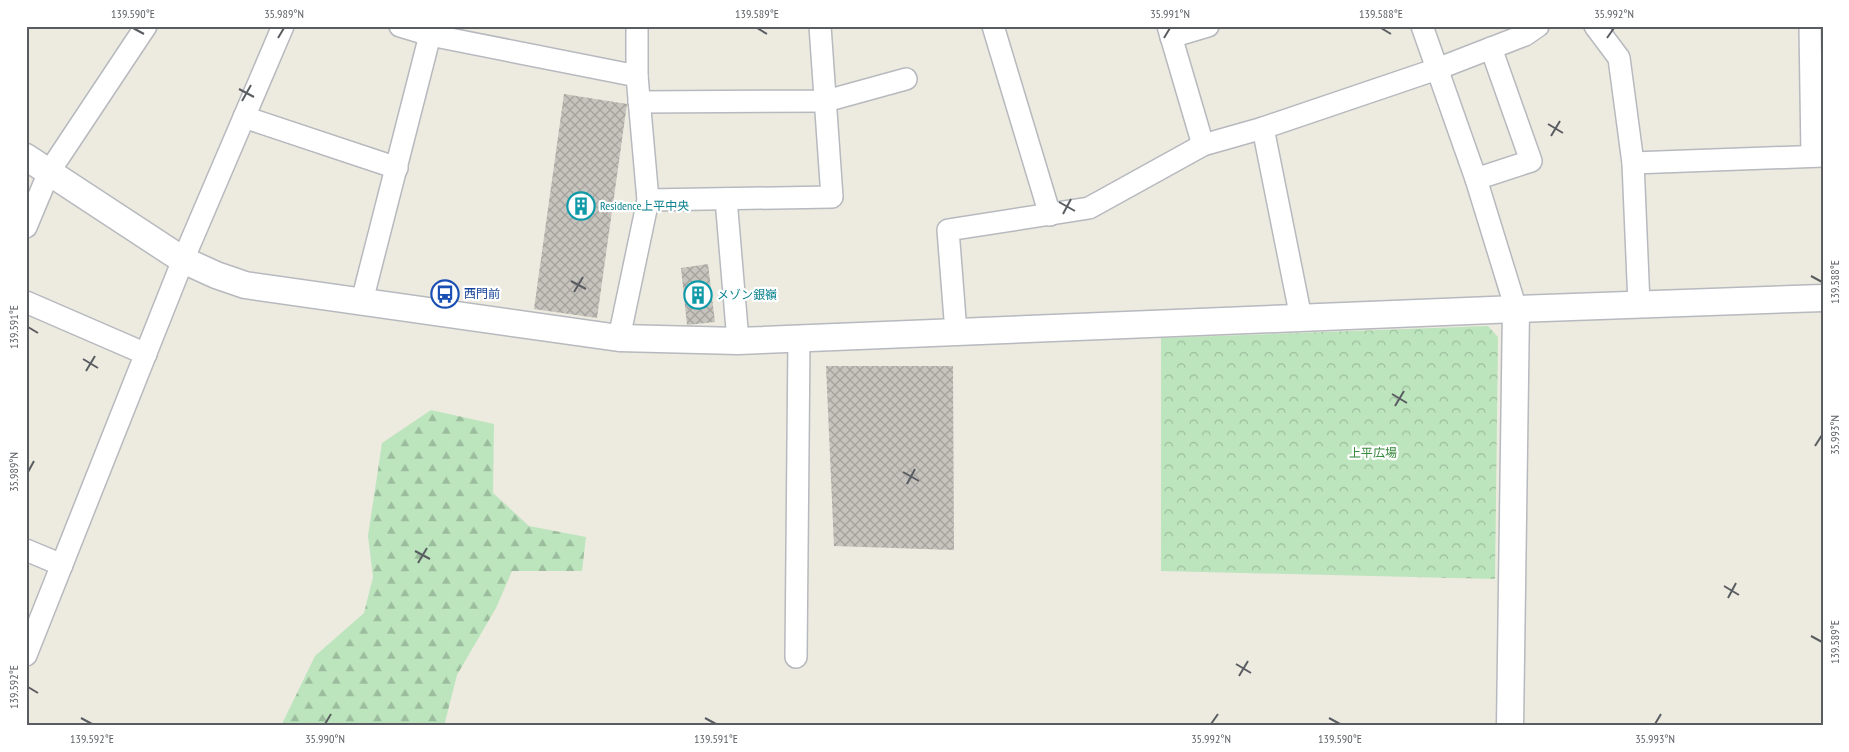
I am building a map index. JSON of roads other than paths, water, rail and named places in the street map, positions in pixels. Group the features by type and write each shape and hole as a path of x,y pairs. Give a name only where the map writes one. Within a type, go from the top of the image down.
{"street":[{"path":"26,227 49,172 146,26"},
{"path":"26,655 184,260 283,26"},
{"path":"400,26 430,35 637,76"},
{"path":"619,338 648,200 637,76 637,26"},
{"path":"648,200 832,197 820,26"},
{"path":"993,26 1050,214"},
{"path":"1203,145 1169,32 1208,26"},
{"path":"1422,26 1476,179 1516,309 1510,726"},
{"path":"956,332 948,230 1089,208 1203,145 1262,128 1437,69 1525,34 1538,26"},
{"path":"1595,26 1619,58 1633,163 1639,304"},
{"path":"1633,163 1818,156 1810,26"},
{"path":"362,301 430,35"},
{"path":"1476,179 1531,161 1491,48"},
{"path":"639,102 826,101 906,79"},
{"path":"244,117 397,168"},
{"path":"1262,128 1301,318"},
{"path":"26,157 184,260 216,275 246,285 619,338 738,341 799,339 1823,298"},
{"path":"726,199 738,341"},
{"path":"26,302 146,354"},
{"path":"796,657 799,339"},
{"path":"26,550 62,564"}],"place":[{"name":"Residence上平中央","path":"581,206"},
{"name":"西門前","path":"445,294"},
{"name":"メゾン銀嶺","path":"698,295"}],"park label":[{"name":"上平広場","path":"1373,453"}]}
